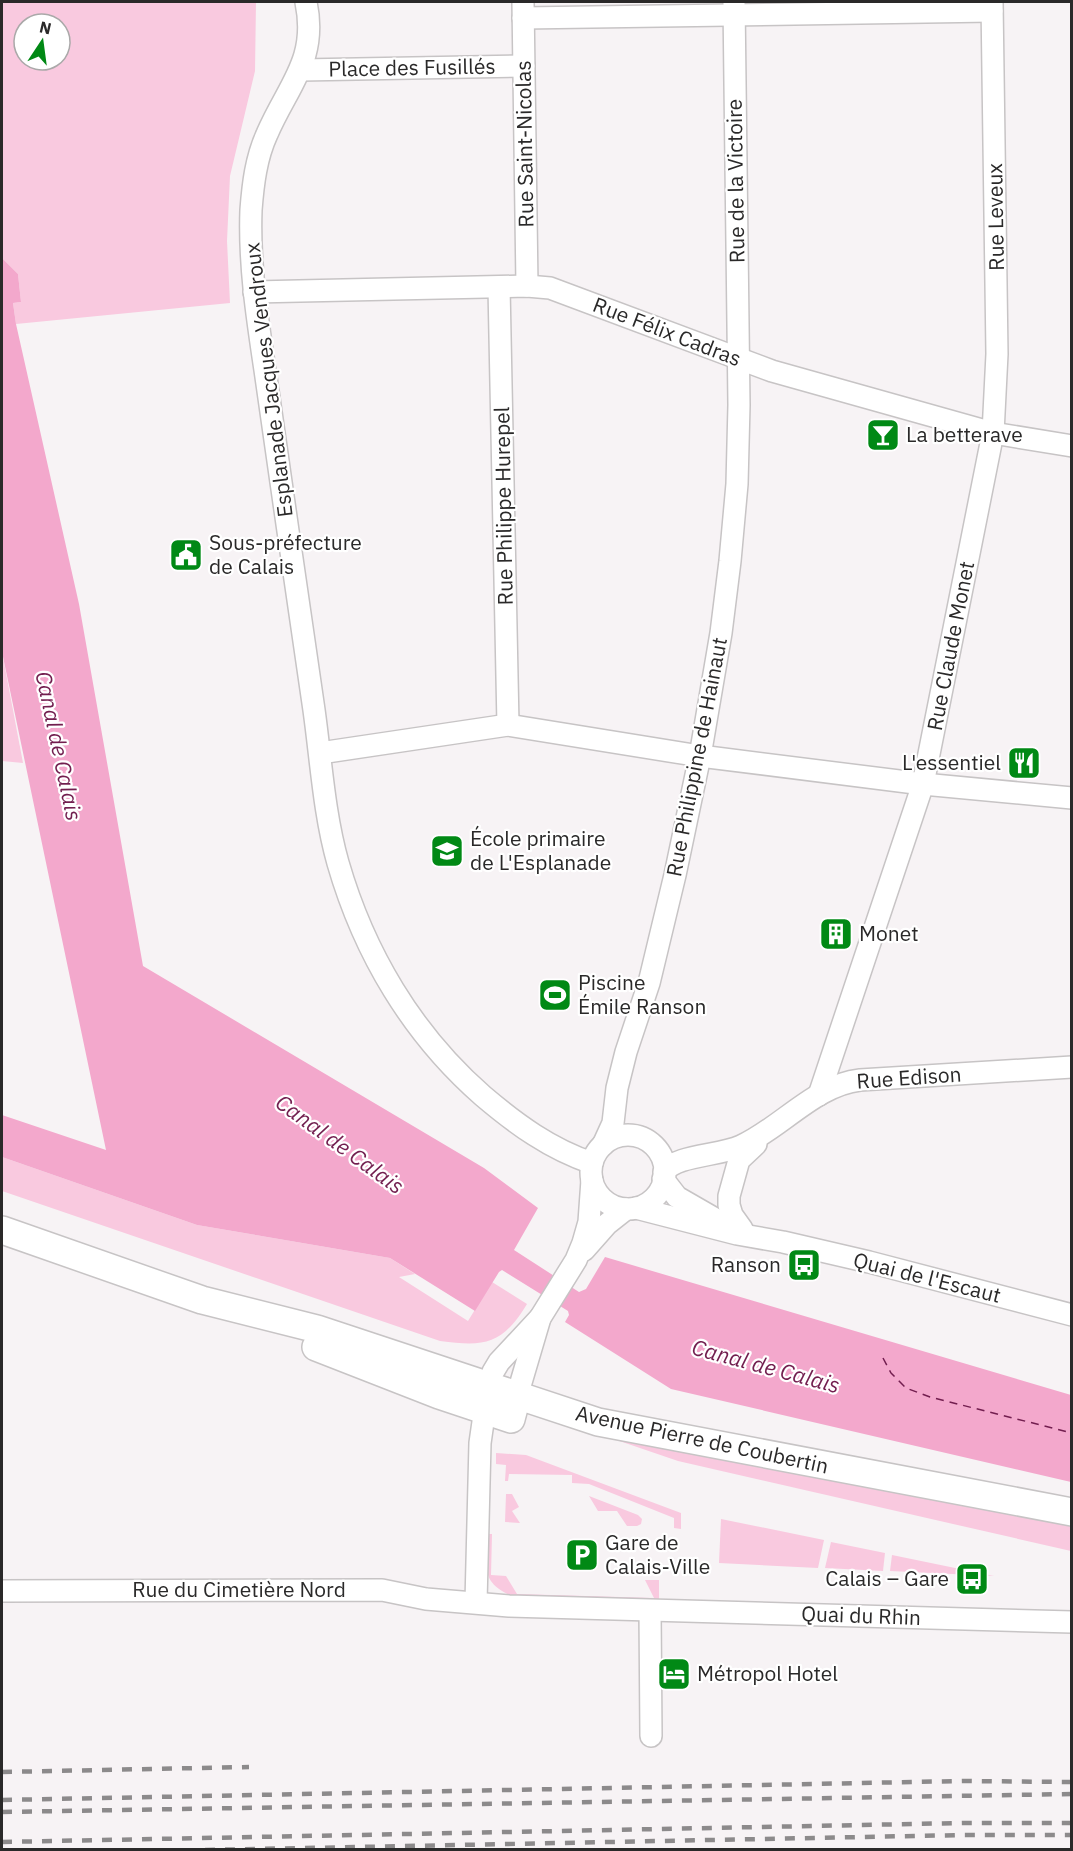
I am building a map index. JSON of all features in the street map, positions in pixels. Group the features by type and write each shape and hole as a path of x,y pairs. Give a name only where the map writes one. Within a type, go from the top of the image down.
{"street":[{"name":"Esplanade Jacques Vendroux","path":"306,2 309,27 301,70 265,138 254,176 251,212 254,292 320,753 338,862 353,908 374,957 403,1006 442,1056 488,1100 551,1146 568,1155 596,1163"},
{"path":"523,10 992,6"},
{"name":"Rue Leveux","path":"992,6 997,354 993,433"},
{"name":"Rue de la Victoire","path":"734,8 738,360"},
{"name":"Rue Saint-Nicolas","path":"523,10 527,286"},
{"name":"Place des Fusillés","path":"301,70 524,66"},
{"name":"Rue Félix Cadras","path":"254,292 539,286 560,291 772,372 993,433 1071,446"},
{"name":"Rue Philippe Hurepel","path":"499,287 508,724"},
{"name":"Rue Philippine de Hainaut","path":"576,1260 589,1222 596,1163 613,1123 617,1088 626,1052 649,983 700,756 721,633 730,561 738,442 738,360"},
{"name":"Rue Claude Monet","path":"819,1095 923,784 993,433"},
{"path":"320,753 508,724 700,756 923,784 1071,798"},
{"name":"Rue Edison","path":"664,1176 676,1162 733,1150 770,1131 819,1095 849,1082 1071,1067"},
{"path":"742,1229 734,1219 729,1205 729,1196 737,1166 742,1157 770,1131"},
{"path":"476,1602 480,1443 486,1398 493,1372 499,1362 540,1318 576,1260 602,1229 631,1208 645,1204 655,1196 664,1176 659,1153 645,1140 626,1136 611,1139 596,1163 598,1193 612,1205 631,1208"},
{"name":"Quai de l'Escaut","path":"664,1176 673,1194 690,1206 742,1229 783,1242"},
{"name":"Quai de l'Escaut","path":"631,1208 737,1234 868,1262 1071,1315"},
{"name":"Avenue Pierre de Coubertin","path":"2,1230 202,1300 274,1331 439,1395 486,1398 514,1407 1071,1512"},
{"path":"514,1407 540,1318"},
{"name":"Rue du Cimetière Nord","path":"2,1591 382,1590 426,1599 476,1602"},
{"name":"Quai du Rhin","path":"476,1602 509,1606 650,1611 1071,1622"},
{"path":"650,1611 651,1736"}],"shaded area":[{"path":"2,2 256,2 255,71 230,176 227,241 230,303 16,324 13,303 21,302 18,274 2,258"},
{"path":"2,652 23,763 2,761"},
{"path":"2,1157 197,1225 390,1258 415,1274 399,1277 468,1321 492,1282 527,1304 509,1328 491,1340 469,1344 440,1341 2,1191"},
{"path":"552,1418 1071,1517 1071,1551 678,1461"},
{"path":"496,1453 526,1455 681,1513 681,1529 674,1528 674,1518 589,1484 572,1483 572,1475 509,1474 508,1481 505,1481 506,1465 496,1464"},
{"path":"506,1494 512,1494 519,1507 512,1511 520,1523 505,1522"},
{"path":"589,1496 638,1515 642,1519 641,1524 627,1526 617,1511 598,1511"},
{"path":"721,1519 824,1540 818,1568 719,1563"},
{"path":"488,1534 492,1534 491,1575 506,1576 517,1594 654,1598 645,1580 659,1580 659,1604 514,1597 490,1579 487,1565"},
{"path":"831,1542 885,1553 883,1571 825,1568"},
{"path":"892,1555 994,1576 890,1571"}],"water":[{"name":"Canal de Calais","path":"2,258 18,274 21,302 13,303 16,324 79,604 143,966 484,1168 538,1208 514,1250 579,1292 586,1289 605,1257 1071,1395 1071,1482 671,1389 565,1322 569,1315 568,1311 502,1270 475,1311 390,1258 197,1225 2,1157 2,1115 106,1150 2,652"}],"ferry route":[{"path":"883,1358 891,1373 906,1388 930,1397 1072,1433"}],"railway":[{"path":"2,1772 249,1767"},
{"path":"2,1800 963,1781 1072,1782"},
{"path":"2,1812 1072,1794"},
{"path":"2,1842 963,1823 1072,1823"},
{"path":"205,1850 964,1835 1072,1835"}],"place":[{"name":"La betterave","path":"883,435"},
{"name":"Sous-préfecture de Calais","path":"186,555"},
{"name":"L'essentiel","path":"1024,763"},
{"name":"École primaire de L'Esplanade","path":"447,851"},
{"name":"Monet","path":"836,934"},
{"name":"Piscine Émile Ranson","path":"555,995"},
{"name":"Ranson","path":"804,1265"},
{"name":"Gare de Calais-Ville","path":"582,1555"},
{"name":"Calais – Gare","path":"972,1579"},
{"name":"Métropol Hotel","path":"674,1674"}]}
